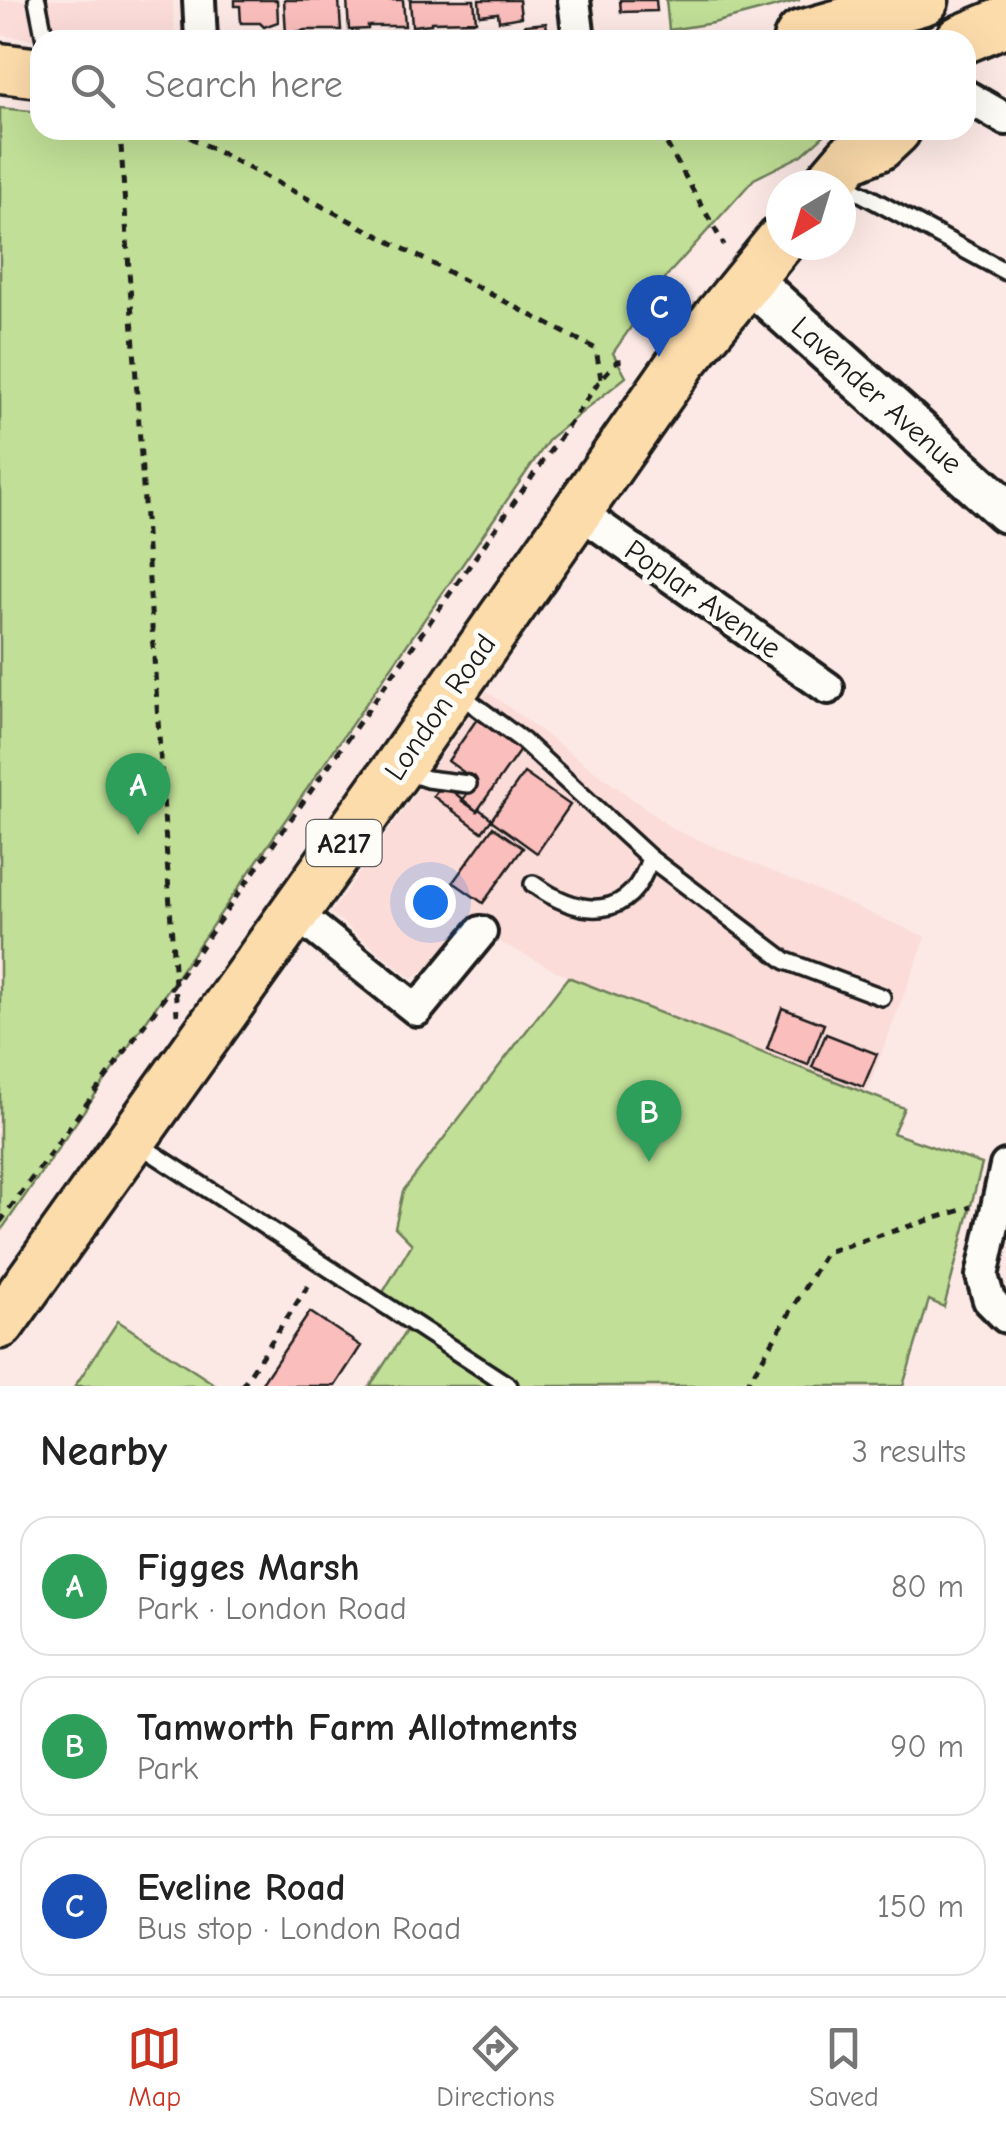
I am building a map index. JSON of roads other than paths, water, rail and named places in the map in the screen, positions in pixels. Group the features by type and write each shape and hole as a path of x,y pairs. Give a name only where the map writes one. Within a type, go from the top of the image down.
{"main road":[{"path":"817,30 922,9 940,30"},
{"path":"976,33 1006,21"},
{"path":"0,68 30,72"},
{"path":"843,161 886,140"},
{"name":"London Road","path":"0,1324 684,359 736,262 766,247"}],"street":[{"path":"198,0 200,30"},
{"path":"574,0 577,30"},
{"path":"976,102 1006,119"},
{"name":"Lavender Avenue","path":"736,262 1006,511"},
{"name":"Poplar Avenue","path":"578,510 828,688"},
{"path":"294,912 417,1010 481,932"},
{"path":"1006,1166 982,1276 989,1300 1006,1317"}],"lane":[{"path":"36,0 42,30"},
{"path":"843,161 856,190 1006,272"},
{"path":"450,693 470,702 523,742 650,858 786,962 882,997"},
{"path":"397,769 427,779 468,784"},
{"path":"534,884 556,900 580,909 602,910 625,900 650,858"},
{"path":"136,1134 150,1152 509,1386"}],"place":[{"name":"Eveline Road","path":"659,357"},
{"name":"Figges Marsh","path":"138,835"},
{"name":"Tamworth Farm Allotments","path":"649,1162"}]}
